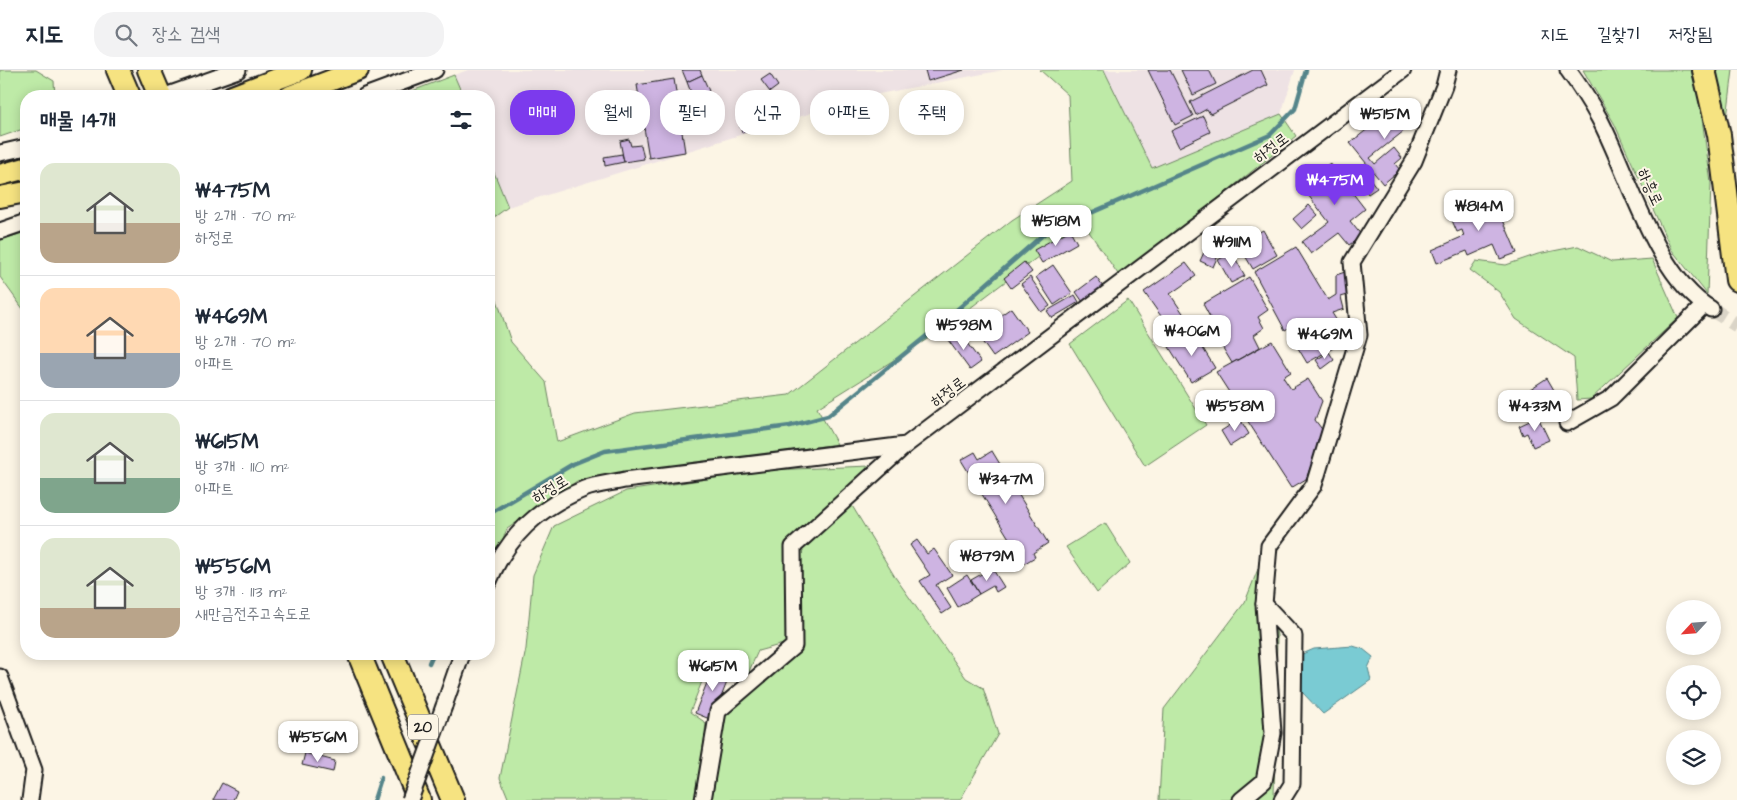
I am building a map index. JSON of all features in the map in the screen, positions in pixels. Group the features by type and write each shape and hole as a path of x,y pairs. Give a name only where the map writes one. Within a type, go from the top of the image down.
{"highway":[{"path":"118,70 126,90"},
{"path":"149,70 157,90"},
{"path":"1704,70 1719,135 1737,280"},
{"name":"20","path":"361,660 419,800"},
{"name":"20","path":"395,660 453,800"}],"main road":[{"path":"248,90 301,70"},
{"path":"306,90 358,70"},
{"path":"0,175 20,170"},
{"path":"0,197 20,193"}],"street":[{"path":"182,90 238,70"},
{"path":"381,90 436,70"},
{"name":"하정로","path":"495,567 500,556 521,529 553,506 585,489 625,480 906,446 1403,70"},
{"path":"1241,800 1264,781 1273,733 1264,604 1269,546 1314,485 1359,335 1352,262 1414,161 1444,86 1448,70"},
{"name":"하흥로","path":"1567,423 1611,398 1708,307 1674,273 1654,239 1599,118 1568,70"},
{"path":"0,153 20,148"},
{"path":"0,231 20,224"},
{"path":"703,800 718,711 794,646 793,547 906,446"},
{"path":"1264,604 1294,636 1292,784 1282,800"},
{"path":"410,800 460,660"},
{"path":"0,677 34,770 30,800"}],"shaded area":[{"path":"468,70 1003,70 889,92 889,90 810,90 810,113 800,117 800,90 735,90 735,135 740,135 508,207 495,175 495,90 460,90 454,75"},
{"path":"1104,70 1295,70 1281,114 1152,168"}],"green space":[{"path":"0,70 36,70 54,81 55,90 20,90 20,130 0,137"},
{"path":"1040,70 1104,70 1152,168 1281,114 1296,136 1120,277 1083,223 937,333 817,408 837,444 577,481 507,529 495,558 495,294 511,342 546,382 557,442 635,413 789,395 1012,220 1072,181 1068,95"},
{"path":"1583,70 1691,70 1699,97 1711,183 1707,294 1671,249 1614,123"},
{"path":"1716,70 1733,70 1727,118"},
{"path":"454,75 460,90 415,90"},
{"path":"495,175 508,207 495,217"},
{"path":"20,234 20,305 0,277 0,240"},
{"path":"1578,246 1612,262 1652,259 1678,318 1591,399 1577,400 1574,358 1516,319 1499,292 1470,270 1476,261 1506,265 1538,254"},
{"path":"1128,300 1206,425 1145,466 1070,344"},
{"path":"870,466 789,547 787,643 758,651 746,678 710,661 690,712 706,723 697,800 509,800 500,778 526,649 533,575 554,526 626,491 768,470"},
{"path":"851,504 895,577 966,678 983,688 998,734 960,800 709,800 723,714 800,651 799,551"},
{"path":"1105,523 1130,563 1097,593 1066,547"},
{"path":"1258,569 1277,635 1274,798 1271,800 1159,800 1164,709 1245,602"}],"water":[{"path":"1353,646 1363,649 1373,657 1368,668 1371,680 1323,714 1302,692 1300,655 1314,649"}],"building":[{"path":"682,70 700,70 702,75 687,82"},
{"path":"925,70 964,70 928,81"},
{"path":"1148,70 1170,70 1193,116 1175,125"},
{"path":"1181,70 1209,70 1216,84 1193,95"},
{"path":"1253,70 1261,70 1268,85 1210,114 1207,109 1196,115 1190,102"},
{"path":"770,74 778,86 773,90 768,90 761,80"},
{"path":"702,75 709,90 690,90 687,82"},
{"path":"674,79 676,90 660,90 660,135 682,135 685,152 649,158 645,135 650,135 650,90 638,90 637,85"},
{"path":"1404,100 1419,119 1370,158 1375,164 1394,148 1402,158 1395,164 1400,170 1383,184 1350,143"},
{"path":"1203,116 1210,132 1179,147 1171,131"},
{"path":"629,139 631,146 641,145 644,159 624,162 620,141"},
{"path":"622,154 624,162 605,166 604,157"},
{"path":"1330,163 1345,184 1363,170 1377,188 1368,194 1356,180 1348,187 1365,209 1350,221 1362,236 1349,245 1339,233 1311,254 1302,242 1329,222 1301,186"},
{"path":"1491,192 1517,253 1500,259 1494,245 1469,256 1467,251 1437,263 1432,250 1464,236 1462,230 1457,232 1451,218 1473,209 1469,201"},
{"path":"1309,205 1318,215 1302,229 1293,219"},
{"path":"1070,230 1077,243 1042,263 1034,250"},
{"path":"1263,230 1277,255 1253,269 1238,244"},
{"path":"1210,239 1223,244 1213,267 1200,261"},
{"path":"1296,247 1328,300 1336,295 1336,275 1348,271 1351,294 1341,297 1344,309 1332,313 1345,334 1331,340 1333,348 1307,363 1292,338 1304,331 1299,322 1285,330 1254,272"},
{"path":"1232,252 1245,276 1231,283 1218,260"},
{"path":"1024,262 1032,272 1011,288 1004,278"},
{"path":"1186,263 1196,276 1170,294 1191,325 1175,336 1144,292"},
{"path":"1053,265 1072,293 1054,305 1036,277"},
{"path":"1030,277 1050,306 1041,312 1021,284"},
{"path":"1096,277 1103,287 1083,302 1076,292"},
{"path":"1249,277 1268,310 1258,317 1264,328 1254,335 1260,347 1232,363 1207,322 1211,319 1203,304"},
{"path":"1075,295 1079,302 1052,318 1047,311"},
{"path":"1011,308 1028,332 993,357 969,323 987,310 994,320"},
{"path":"958,331 981,362 970,370 948,340"},
{"path":"1193,332 1215,368 1191,382 1169,347"},
{"path":"1272,341 1291,372 1283,377 1291,389 1308,379 1322,401 1315,420 1324,432 1306,479 1291,488 1216,372"},
{"path":"1329,352 1334,360 1322,369 1316,360"},
{"path":"1547,378 1554,390 1549,396 1552,400 1533,413 1528,405 1525,407 1518,397"},
{"path":"1538,417 1549,440 1533,447 1527,433 1523,435 1519,426"},
{"path":"1240,419 1249,434 1230,446 1221,431"},
{"path":"992,451 1048,543 1033,553 1035,557 1020,566 1014,557 1018,553 961,460 975,452 979,459"},
{"path":"917,540 927,554 934,549 952,575 936,585 951,608 942,614 920,581 930,575 910,545"},
{"path":"992,568 1004,587 996,592 993,586 979,594 971,580"},
{"path":"967,575 979,594 958,607 947,588"},
{"path":"714,665 731,672 712,720 695,713"},
{"path":"305,753 335,761 333,772 302,765"},
{"path":"222,783 237,791 233,800 213,800"}],"waterway":[{"path":"495,510 573,464 605,451 790,426 828,416 935,329 1045,233 1270,135 1295,109 1306,70"},
{"path":"374,800 381,778"}],"tunnel":[{"path":"1711,309 1737,325"}]}
